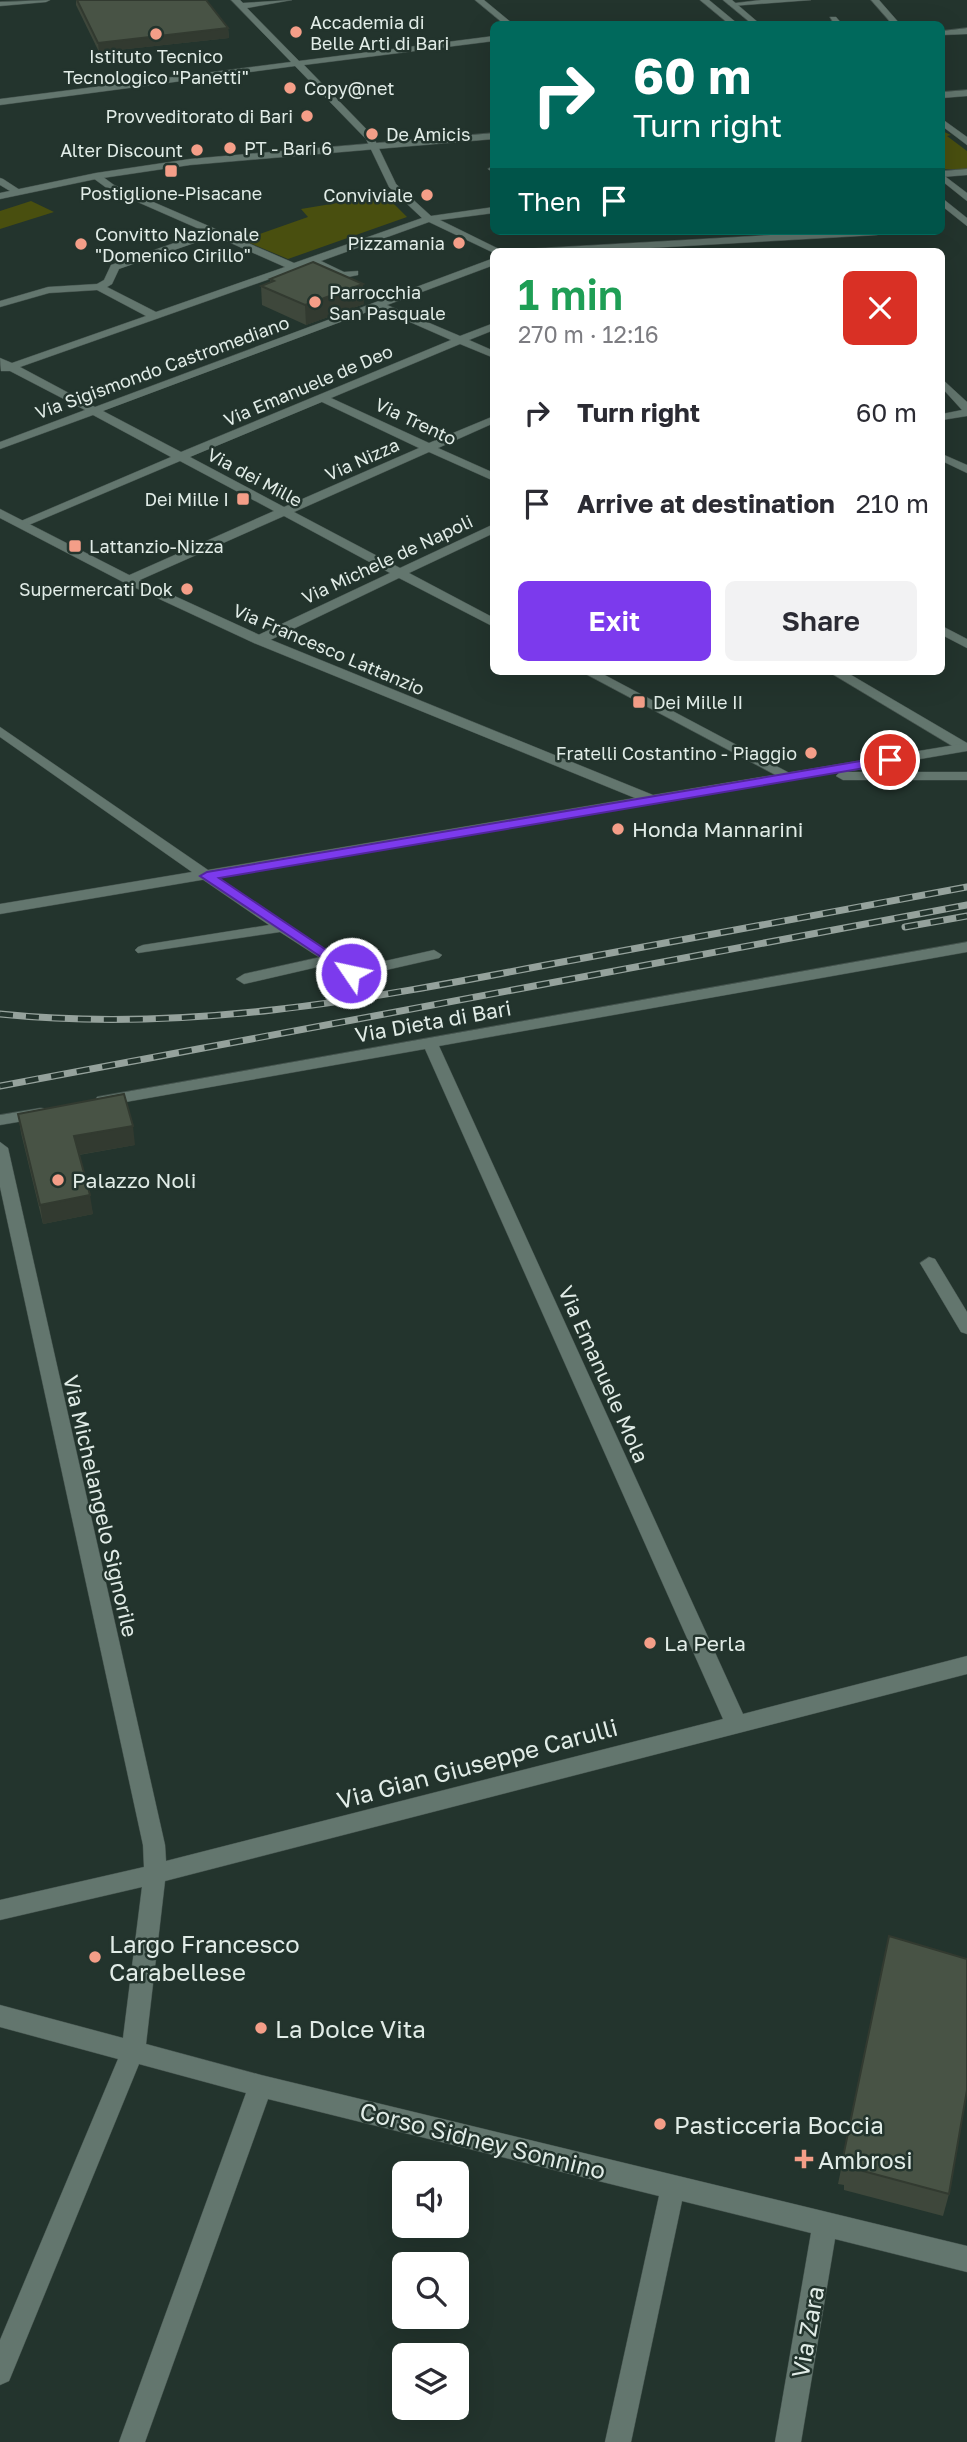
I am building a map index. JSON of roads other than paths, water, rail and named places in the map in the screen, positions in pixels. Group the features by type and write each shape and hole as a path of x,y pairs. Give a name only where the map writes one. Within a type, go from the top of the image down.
{"street":[{"path":"0,4 46,0"},
{"path":"238,3 288,0"},
{"path":"480,1 501,0"},
{"path":"704,0 730,21"},
{"path":"729,2 807,0"},
{"path":"875,0 892,21"},
{"path":"480,1 505,21"},
{"path":"729,2 752,21"},
{"path":"238,3 370,138 392,185 429,219 491,248"},
{"path":"945,33 967,31"},
{"path":"0,102 232,74 289,70 296,63 490,39"},
{"path":"0,109 232,74"},
{"path":"945,95 967,93"},
{"path":"945,124 962,134 967,142"},
{"path":"0,196 96,176 190,162 490,136"},
{"path":"945,175 967,172"},
{"path":"96,176 103,183 294,267"},
{"path":"945,178 967,198"},
{"path":"0,181 19,192"},
{"path":"945,204 967,223"},
{"path":"4,367 157,317 429,219 490,211"},
{"path":"0,304 48,290 99,287 108,282 115,267 214,233"},
{"path":"581,248 755,235"},
{"path":"769,235 787,248"},
{"path":"312,260 343,275 354,273"},
{"name":"Via Sigismondo Castromediano","path":"0,446 490,263"},
{"path":"99,287 157,317"},
{"path":"379,305 490,353"},
{"name":"Via Emanuele de Deo","path":"20,524 490,328"},
{"name":"Via dei Mille","path":"4,367 94,410 178,458 490,621"},
{"path":"945,385 967,385"},
{"path":"945,386 967,411 945,416"},
{"name":"Via Trento","path":"322,398 490,476"},
{"name":"Via Nizza","path":"129,580 490,421"},
{"path":"945,459 967,470"},
{"name":"Via Francesco Lattanzio","path":"0,513 129,580 258,640 652,800"},
{"name":"Via Michele de Napoli","path":"258,640 490,530"},
{"path":"945,631 967,643"},
{"path":"595,675 790,777 967,776"},
{"path":"841,675 965,747"},
{"path":"0,731 351,973 428,958"},
{"path":"0,909 965,747"},
{"path":"143,950 285,928"},
{"name":"Via Dieta di Bari","path":"874,962 891,954 967,937"},
{"name":"Via Dieta di Bari","path":"81,1105 967,947"},
{"path":"244,979 330,960"},
{"name":"Via Emanuele Mola","path":"430,1043 736,1723"},
{"path":"0,1120 54,1110"},
{"name":"Via Michelangelo Signorile","path":"0,1148 154,1845 155,1874"},
{"path":"929,1264 967,1327"},
{"name":"Via Gian Giuseppe Carulli","path":"0,1910 155,1874 967,1665"},
{"path":"0,2372 133,2050 155,1874"},
{"name":"Corso Sidney Sonnino","path":"0,2016 261,2086 967,2259"},
{"path":"132,2442 261,2086"},
{"path":"618,2442 673,2187"},
{"name":"Via Zara","path":"788,2442 825,2223"}],"railway":[{"path":"0,1014 70,1019 138,1019 274,1010 478,978 967,887"},
{"path":"0,1086 967,905"},
{"path":"905,927 967,916"}],"place":[{"name":"Accademia di Belle Arti di Bari","path":"296,32"},
{"name":"Istituto Tecnico Tecnologico \"Panetti\"","path":"156,34"},
{"name":"Copy@net","path":"290,88"},
{"name":"Provveditorato di Bari","path":"307,116"},
{"name":"De Amicis","path":"372,134"},
{"name":"PT - Bari 6","path":"230,148"},
{"name":"Alter Discount","path":"197,150"},
{"name":"Postiglione-Pisacane","path":"171,171"},
{"name":"Conviviale","path":"427,195"},
{"name":"Pizzamania","path":"459,243"},
{"name":"Convitto Nazionale \"Domenico Cirillo\"","path":"81,244"},
{"name":"Parrocchia San Pasquale","path":"315,302"},
{"name":"Dei Mille I","path":"243,499"},
{"name":"Lattanzio-Nizza","path":"75,546"},
{"name":"Supermercati Dok","path":"187,589"},
{"name":"Dei Mille II","path":"639,702"},
{"name":"Fratelli Costantino - Piaggio","path":"811,753"},
{"name":"Honda Mannarini","path":"618,829"},
{"name":"Palazzo Noli","path":"58,1180"},
{"name":"La Perla","path":"650,1643"},
{"name":"Largo Francesco Carabellese","path":"95,1957"},
{"name":"La Dolce Vita","path":"261,2028"},
{"name":"Pasticceria Boccia","path":"660,2124"},
{"name":"Ambrosi","path":"804,2159"}]}
